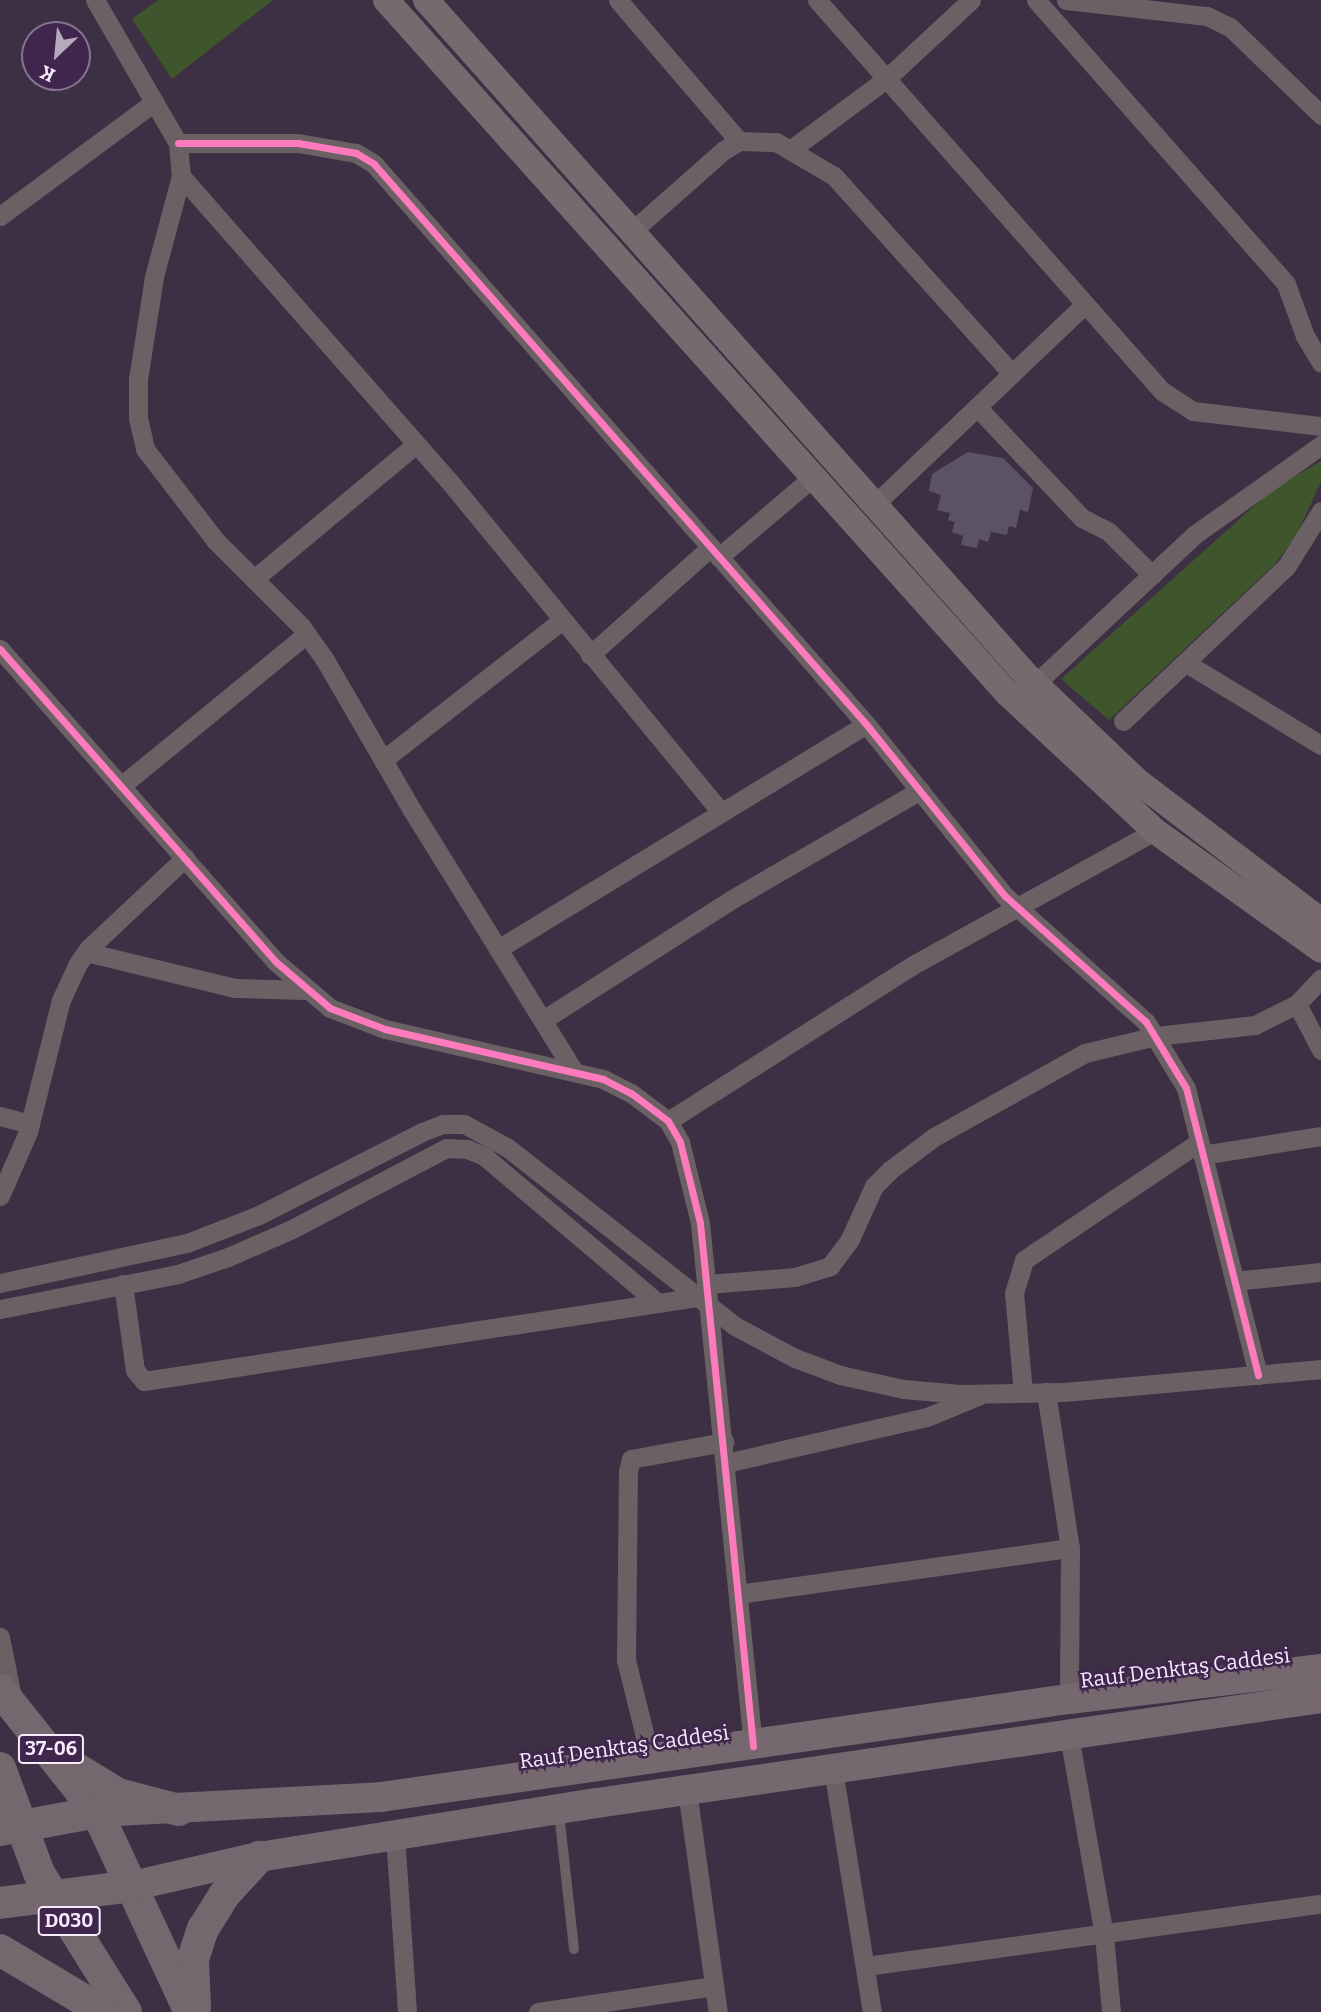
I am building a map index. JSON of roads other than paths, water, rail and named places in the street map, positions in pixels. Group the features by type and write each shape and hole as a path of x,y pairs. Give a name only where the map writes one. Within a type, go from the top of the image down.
{"highway":[{"name":"37-06","path":"7,1696 52,1750 97,1812"},
{"path":"52,1750 118,1794 179,1810"},
{"name":"37-06","path":"0,1768 12,1827"},
{"path":"12,1827 97,1812 190,2012"},
{"name":"D030","path":"12,1827 126,2012"},
{"path":"195,2012 193,1959 203,1929 224,1895 258,1857"},
{"path":"0,1903 55,1899 132,1886"},
{"path":"0,1950 70,1987 104,2012"}],"main road":[{"path":"386,0 1007,693 1155,831 1321,950"},
{"path":"426,0 1035,684 1136,780 1321,920"},
{"name":"Rauf Denktaş Caddesi","path":"97,1812 179,1810 381,1797 651,1761 1069,1699 1321,1669"},
{"path":"132,1886 258,1857 559,1809 1321,1698"}],"street":[{"path":"95,0 178,143 181,176 154,277 138,379 138,418 145,449 165,480 307,634 574,1071"},
{"path":"618,0 739,141"},
{"path":"817,0 1174,401 1193,411 1321,426"},
{"path":"793,148 886,79 971,0"},
{"path":"1036,0 1286,284 1305,336 1321,363"},
{"path":"1066,0 1207,16 1230,27 1321,115"},
{"path":"0,216 154,102"},
{"path":"631,232 739,141 776,142 793,148 834,176 1012,374"},
{"path":"178,143 298,143 356,153 374,164 866,724 1018,907 1122,998 1156,1036 1186,1088 1258,1375"},
{"path":"181,176 416,444 721,812"},
{"path":"874,505 1085,304"},
{"path":"977,407 1082,518 1109,531 1152,575"},
{"path":"254,579 416,444"},
{"path":"1035,684 1194,535 1321,445"},
{"path":"590,655 715,552 813,477"},
{"path":"1123,721 1313,545 1321,511"},
{"path":"383,760 562,620"},
{"path":"121,786 307,634"},
{"path":"0,649 304,990 360,1023 574,1071 631,1093 668,1121 686,1163 705,1296 724,1442 753,1746"},
{"path":"1186,663 1321,745"},
{"path":"498,949 866,724"},
{"path":"543,1020 734,898 920,790"},
{"path":"668,1121 914,965 1155,831"},
{"path":"0,1196 30,1124 61,1000 86,952 185,858"},
{"path":"86,952 235,988 304,990"},
{"path":"123,1283 135,1370 144,1381 705,1296 795,1277 830,1266 850,1239 874,1186 934,1137 1085,1053 1156,1036 1255,1025 1297,1004 1321,978"},
{"path":"1297,1004 1321,1050"},
{"path":"0,1116 30,1124"},
{"path":"0,1283 187,1243 259,1215 422,1132 443,1124 464,1124 508,1148 705,1296 795,1358 840,1375 903,1389 982,1394 1046,1392 1321,1369"},
{"path":"1023,1393 1014,1293 1024,1260 1201,1148 1321,1136"},
{"path":"0,1309 177,1274 228,1257 292,1229 446,1149 467,1149 484,1156 658,1303"},
{"path":"1234,1281 1321,1272"},
{"path":"1046,1392 1070,1548 1069,1699"},
{"path":"726,1463 926,1418 982,1394"},
{"path":"651,1761 626,1660 628,1471 631,1459 724,1442"},
{"path":"738,1594 1070,1548"},
{"path":"0,1637 7,1696"},
{"path":"1069,1735 1104,1936 1111,2012"},
{"path":"833,1769 872,2012"},
{"path":"687,1790 718,2012"},
{"path":"395,1835 407,2012"},
{"path":"866,1966 1104,1936 1321,1904"},
{"path":"538,2012 714,1986"}],"lane":[{"path":"559,1809 574,1949"}]}
